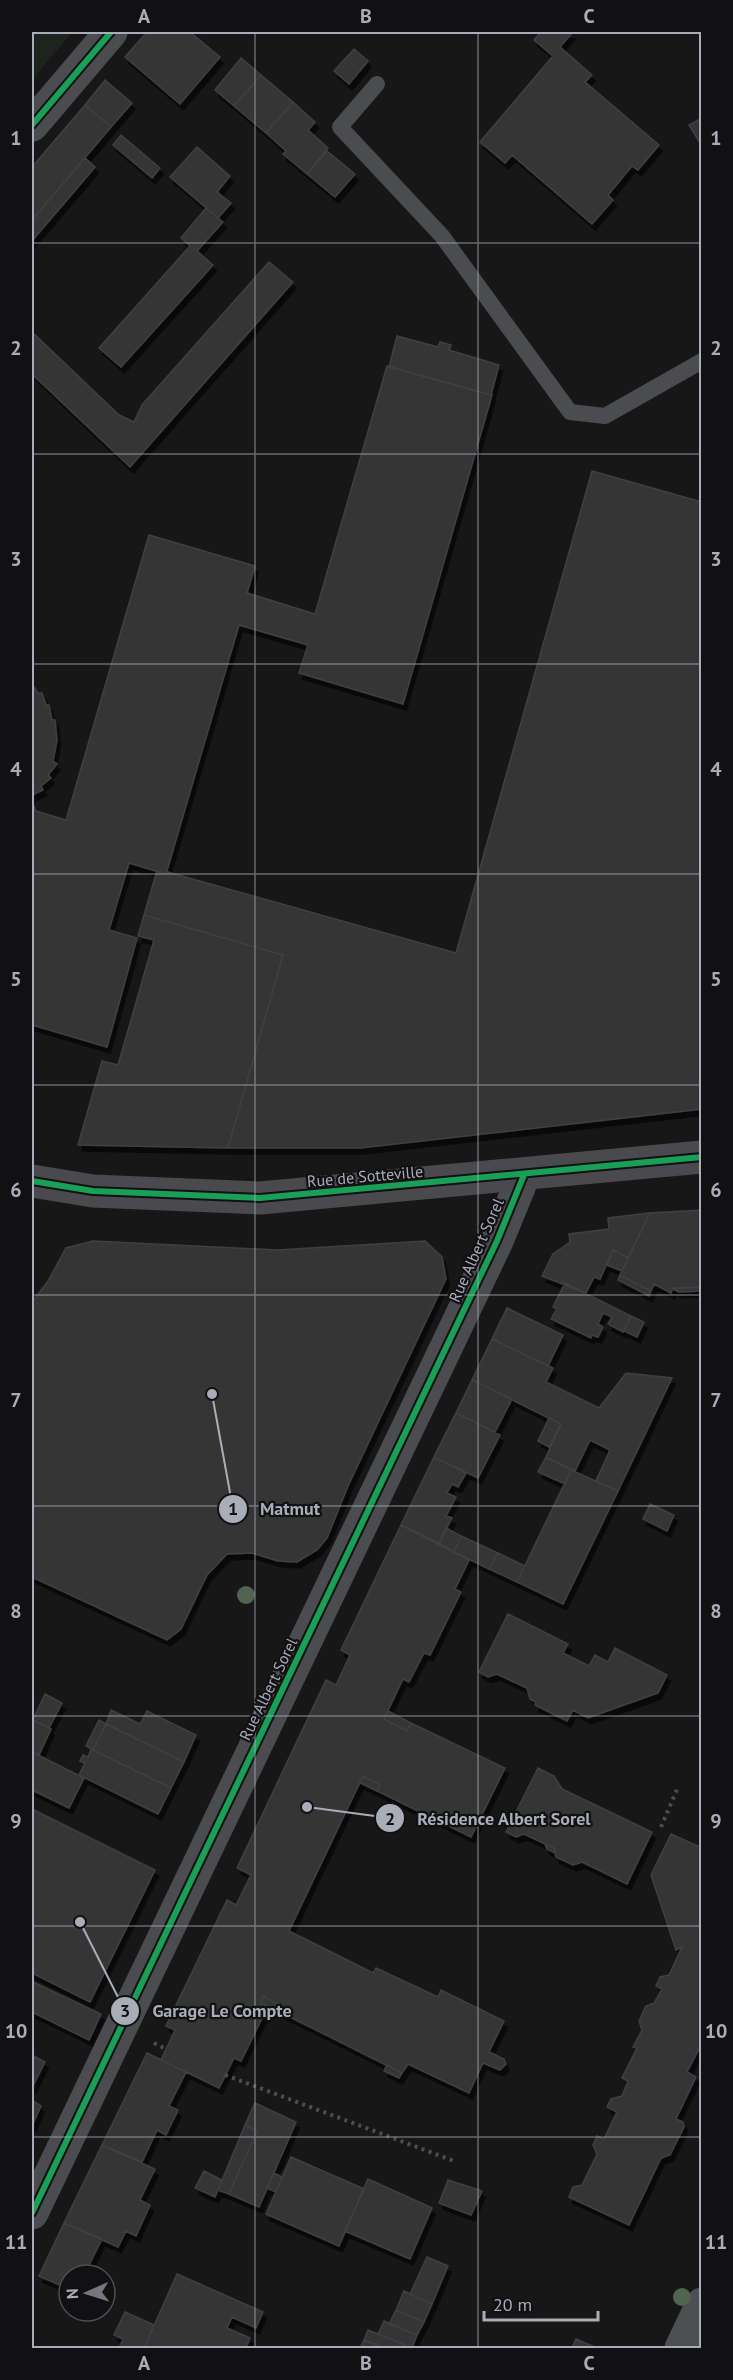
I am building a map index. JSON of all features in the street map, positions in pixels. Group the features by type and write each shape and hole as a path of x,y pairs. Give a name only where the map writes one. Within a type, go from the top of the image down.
{"main road":[{"path":"681,2349 702,2304"}],"street":[{"path":"32,125 111,32"},
{"name":"Rue de Sotteville","path":"32,1181 93,1191 260,1198 524,1175 702,1156"},
{"name":"Rue Albert Sorel","path":"32,2212 497,1241 524,1175"}],"lane":[{"path":"377,84 340,128 442,236 570,412 605,416 702,361"}],"path":[{"path":"661,1827 678,1787"},
{"path":"225,2076 453,2161"}],"shaded area":[{"path":"32,32 72,32 32,80"}],"building":[{"path":"147,32 190,32 220,57 180,104 125,57"},
{"path":"541,32 572,33 560,47 592,75 585,82 659,145 638,170 632,166 608,195 613,200 592,224 512,155 505,163 480,142 553,56 534,40"},
{"path":"354,49 368,61 349,84 334,71"},
{"path":"241,58 261,75 234,106 215,90"},
{"path":"261,75 293,102 266,133 234,106"},
{"path":"105,80 132,103 111,127 85,105"},
{"path":"293,102 315,122 308,130 328,148 307,174 283,154 286,151 266,133"},
{"path":"85,105 111,127 32,220 32,167"},
{"path":"702,118 702,146 689,125"},
{"path":"121,135 160,168 152,178 113,145"},
{"path":"197,147 230,176 217,192 231,203 218,218 170,177"},
{"path":"327,151 355,174 335,197 307,174"},
{"path":"85,158 95,167 32,241 32,220"},
{"path":"206,208 223,222 197,251 213,265 121,367 99,348 190,246 181,238"},
{"path":"269,262 293,282 130,467 32,374 32,332 119,415 134,422 142,405"},
{"path":"397,336 438,347 440,342 451,345 449,350 499,365 491,395 389,367"},
{"path":"387,366 492,395 403,704 299,673 308,645 239,625 166,874 129,863 109,930 137,938 107,1047 32,1025 32,801 36,811 66,820 149,535 255,566 247,593 315,614"},
{"path":"592,471 702,502 702,1109 360,1148 228,1148 283,955 144,915 157,871 166,874 168,872 456,953"},
{"path":"32,684 38,693 42,693 46,705 49,705 52,720 55,720 57,740 53,761 57,764 48,775 51,778 41,786 43,790 32,795"},
{"path":"144,915 283,955 228,1148 78,1145 102,1061 118,1065 154,940 138,936"},
{"path":"702,1210 702,1287 673,1288 671,1293 654,1284 651,1291 620,1275 650,1213"},
{"path":"650,1213 628,1258 613,1250 600,1279 594,1277 586,1293 542,1276 553,1254 570,1242 569,1234 609,1229 608,1218"},
{"path":"93,1241 278,1250 425,1241 442,1257 446,1279 348,1486 327,1538 317,1550 297,1562 278,1561 252,1553 227,1554 207,1575 181,1629 167,1640 32,1577 32,1302 48,1281 66,1248"},
{"path":"613,1250 628,1258 622,1271 607,1265"},
{"path":"620,1275 651,1291 649,1296 618,1280"},
{"path":"565,1283 631,1316 623,1332 608,1324 612,1317 603,1313 598,1324 603,1327 598,1337 592,1335 591,1338 551,1319 557,1309 553,1307"},
{"path":"702,1287 702,1291 679,1292 673,1289"},
{"path":"507,1308 563,1335 548,1366 492,1339"},
{"path":"631,1316 644,1322 637,1337 624,1331"},
{"path":"492,1339 553,1368 546,1382 599,1408 626,1373 672,1378 618,1491 596,1481 610,1450 590,1440 575,1471 546,1457 561,1424 472,1380"},
{"path":"472,1380 512,1399 495,1432 456,1413"},
{"path":"456,1413 500,1435 478,1478 434,1457"},
{"path":"549,1418 561,1424 549,1447 538,1441"},
{"path":"434,1457 466,1473 458,1487 452,1484 447,1493 456,1497 446,1516 452,1518 439,1543 401,1525"},
{"path":"546,1457 571,1470 565,1484 538,1472"},
{"path":"571,1470 618,1491 563,1604 517,1582"},
{"path":"650,1504 674,1515 667,1531 643,1519"},
{"path":"401,1525 469,1560 455,1589 461,1592 430,1655 424,1653 409,1682 403,1679 384,1719 407,1731 411,1723 505,1768 471,1837 377,1791 380,1785 363,1776 289,1931 373,1973 376,1968 438,1997 441,1990 504,2021 489,2052 504,2059 506,2064 500,2070 483,2063 469,2093 408,2064 402,2073 278,2011 280,2005 263,1996 261,2003 268,2006 241,2061 234,2058 219,2088 161,2060 175,2030 166,2026 227,1900 236,1905 251,1875 237,1868 326,1680 336,1685 350,1655 341,1650"},
{"path":"446,1528 461,1536 454,1552 439,1543"},
{"path":"461,1536 498,1553 489,1569 454,1552"},
{"path":"498,1553 525,1566 517,1582 489,1569"},
{"path":"508,1614 568,1644 563,1653 589,1666 595,1655 608,1662 615,1648 667,1675 658,1693 588,1718 573,1710 567,1721 535,1705 536,1702 530,1699 527,1688 497,1674 488,1677 479,1672"},
{"path":"45,1694 62,1703 49,1728 33,1720"},
{"path":"111,1710 140,1724 147,1711 196,1735 184,1762 106,1724"},
{"path":"388,1711 411,1723 407,1731 384,1719"},
{"path":"33,1720 51,1729 39,1755 32,1752"},
{"path":"99,1720 106,1724 93,1750 86,1746"},
{"path":"106,1724 184,1762 171,1788 93,1750"},
{"path":"91,1749 171,1788 158,1814 79,1775 85,1763 80,1761 83,1755 88,1757"},
{"path":"32,1752 84,1778 69,1808 32,1790"},
{"path":"538,1768 554,1776 562,1789 652,1832 627,1884 582,1862 573,1865 556,1857 554,1848 524,1834 516,1837 506,1832"},
{"path":"363,1776 380,1785 377,1791 360,1783"},
{"path":"32,1809 155,1870 90,2002 32,1973"},
{"path":"671,1834 702,1848 702,2043 687,2072 696,2077 676,2119 683,2122 684,2127 670,2155 661,2158 629,2225 569,2197 573,2187 582,2185 597,2154 593,2145 597,2136 604,2139 617,2112 607,2107 611,2099 622,2096 628,2081 622,2078 637,2048 633,2047 642,2030 639,2021 646,2006 654,2003 662,1989 656,1986 660,1977 669,1975 682,1947 676,1950 651,1875"},
{"path":"545,1844 554,1848 555,1853 547,1849"},
{"path":"33,1982 101,2014 89,2040 32,2012"},
{"path":"263,1996 280,2005 278,2011 261,2003"},
{"path":"147,2053 186,2072 169,2106 178,2110 166,2135 157,2130 142,2162 102,2145"},
{"path":"32,2055 45,2062 32,2088"},
{"path":"387,2065 402,2073 399,2078 384,2071"},
{"path":"32,2100 41,2106 32,2126"},
{"path":"255,2103 296,2122 259,2207 229,2194 257,2131 245,2125"},
{"path":"245,2125 257,2131 229,2194 218,2190"},
{"path":"102,2145 155,2169 140,2200 150,2205 136,2236 126,2231 118,2247 64,2223"},
{"path":"291,2157 364,2189 339,2246 266,2214"},
{"path":"204,2171 222,2180 215,2197 195,2188"},
{"path":"274,2173 282,2177 276,2192 267,2188"},
{"path":"368,2179 432,2208 410,2259 345,2231"},
{"path":"448,2180 482,2191 471,2215 439,2203"},
{"path":"64,2223 102,2239 90,2263 57,2263 57,2284 39,2276"},
{"path":"427,2257 448,2266 432,2304 410,2294"},
{"path":"177,2274 263,2312 256,2328 232,2317 227,2328 250,2338 246,2348 144,2348"},
{"path":"404,2291 432,2304 424,2322 396,2310"},
{"path":"396,2310 424,2322 417,2335 389,2324"},
{"path":"125,2312 154,2325 144,2348 119,2348 123,2339 114,2335"},
{"path":"384,2321 417,2335 412,2348 378,2334"},
{"path":"368,2330 411,2348 384,2348 364,2340"},
{"path":"576,2339 597,2348 572,2348"},
{"path":"364,2340 384,2348 360,2348"}],"cycle path":[{"path":"32,125 111,32"},
{"path":"32,1181 93,1191 260,1198 702,1157"},
{"path":"32,2213 497,1241 524,1175"}],"place":[{"name":"Matmut","path":"212,1394"},
{"name":"Résidence Albert Sorel","path":"307,1807"},
{"name":"Garage Le Compte","path":"80,1922"}]}
